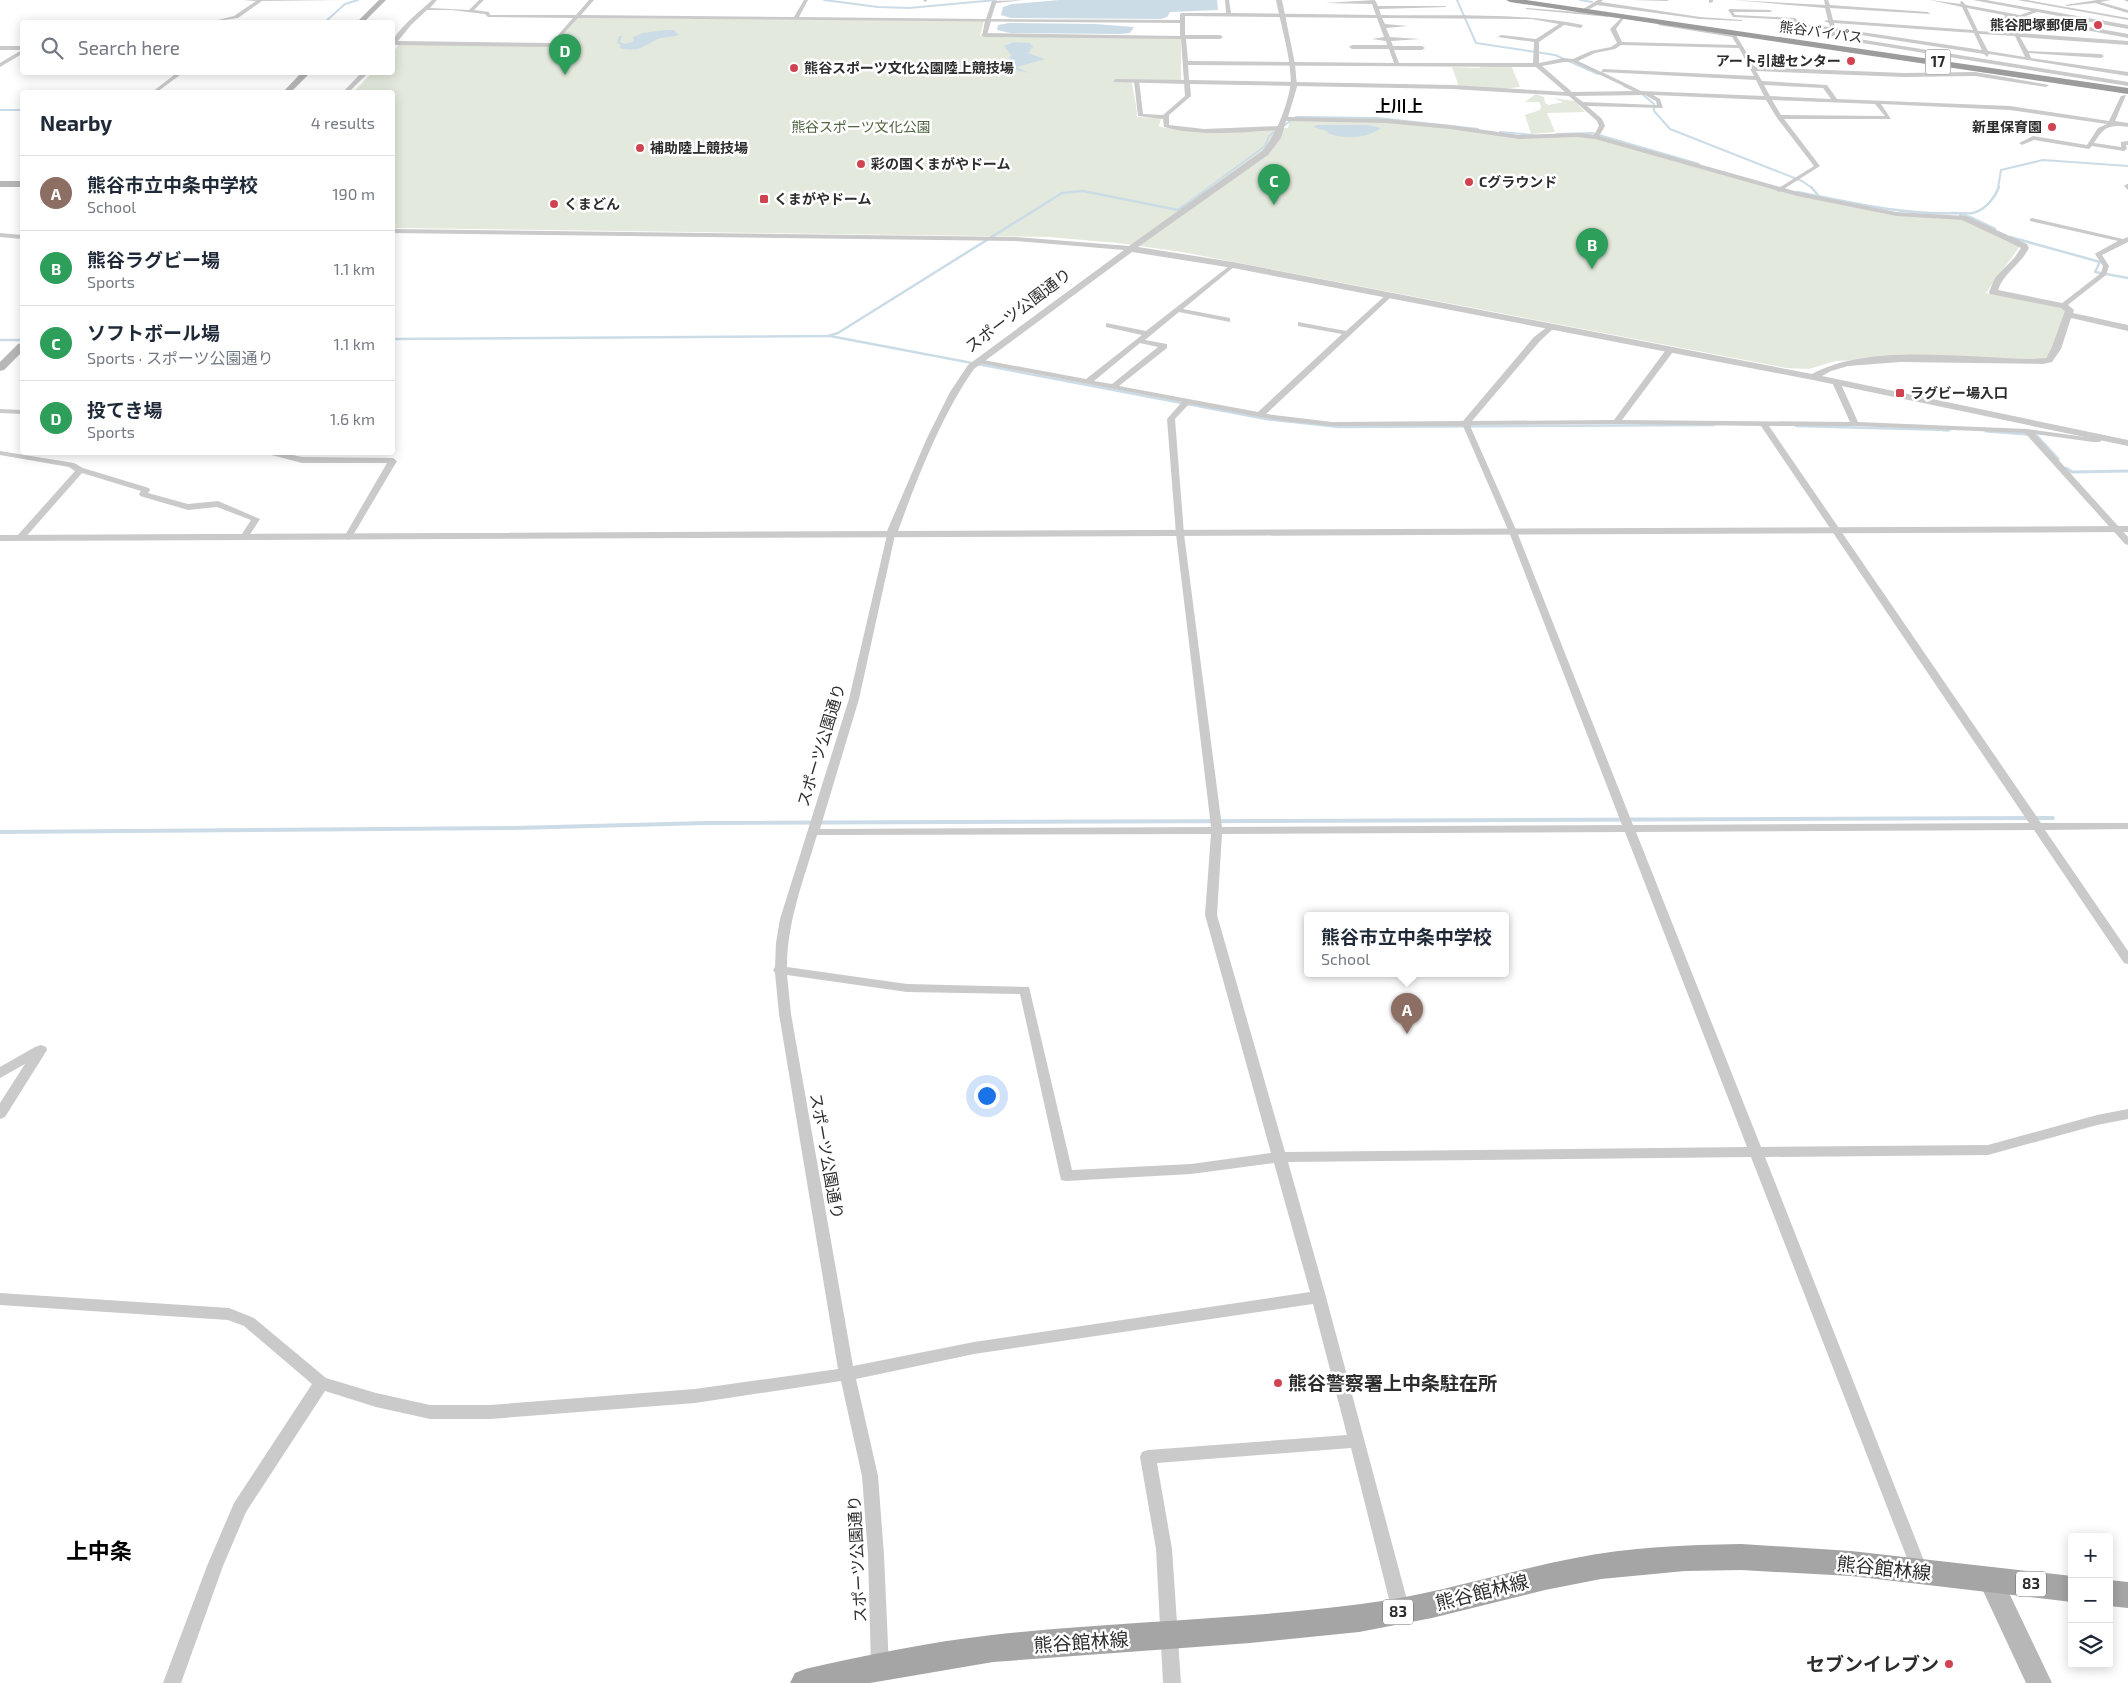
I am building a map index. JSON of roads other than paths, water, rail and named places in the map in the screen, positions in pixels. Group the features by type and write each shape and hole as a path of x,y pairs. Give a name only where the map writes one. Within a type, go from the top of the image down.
{"highway":[{"name":"17","path":"1510,0 1581,12 2127,90"},
{"name":"熊谷バイパス","path":"1570,0 1597,2 2127,90"}],"main road":[{"path":"362,20 383,0"},
{"path":"289,90 305,75"},
{"path":"0,184 20,184"},
{"path":"0,368 20,348"},
{"name":"熊谷館林線","path":"805,1683 880,1667 955,1654 1018,1646 1283,1626 1402,1611 1567,1573 1629,1562 1733,1557 1824,1561 2068,1589"},
{"path":"1990,1580 2039,1683"},
{"path":"2113,1593 2128,1595"}],"street":[{"path":"244,0 339,0"},
{"path":"395,40 401,29 435,0"},
{"path":"470,11 482,0"},
{"path":"395,44 552,45 592,0"},
{"path":"796,19 806,0"},
{"path":"1022,0 994,2 984,36 1220,37"},
{"path":"1227,0 1229,14"},
{"name":"スポーツ公園通り","path":"880,1667 876,1555 870,1476 847,1374 786,1024 780,970 781,938 854,699 891,535 909,488 960,382 978,361 1265,153 1274,143 1284,119 1294,83 1279,0"},
{"path":"1634,0 1667,0"},
{"path":"1735,0 1790,2 1827,7 1928,13"},
{"path":"1826,0 1833,29 1832,36 2090,77 2127,90 2112,120 2108,126 2100,129 2089,147 2033,138 2022,143"},
{"path":"1831,0 1850,1"},
{"path":"1932,0 2128,36"},
{"path":"1961,0 1990,61"},
{"path":"1976,0 2128,27"},
{"path":"2019,0 2128,19"},
{"path":"2057,0 2074,4"},
{"path":"2056,7 2110,0"},
{"path":"222,20 236,17 260,1"},
{"path":"2091,1 2128,12"},
{"path":"1501,37 1537,41 1597,2 1709,16 1804,19"},
{"path":"1766,2 1770,10 1778,18"},
{"path":"1327,3 1374,3 1445,7"},
{"path":"1374,3 1397,64"},
{"path":"1877,33 1937,35 1926,6"},
{"path":"2077,19 2109,6"},
{"path":"424,9 470,11 487,13 488,16 1182,22"},
{"path":"1527,9 1581,12 1734,36 1767,98 1817,166 1781,189"},
{"path":"1779,10 1730,10 1733,16 1796,20 1803,26 1877,33 1940,42 2128,74"},
{"path":"2021,17 2034,11"},
{"path":"1819,13 1838,14"},
{"path":"1137,82 1136,97 1140,104 1140,115 1165,116 1188,96 1184,63 1182,14 1282,15 1405,24"},
{"path":"2006,14 2029,58"},
{"path":"1380,21 1462,17 1531,18 1581,26"},
{"path":"1620,43 1613,29 1622,18"},
{"path":"1822,20 2128,43"},
{"path":"2047,22 2058,38"},
{"path":"1874,24 1877,33"},
{"path":"1183,36 1211,33"},
{"path":"1368,33 1417,39"},
{"path":"1375,39 1386,36"},
{"path":"2091,40 2110,71"},
{"path":"1537,41 1535,52 1536,64 1600,120 1602,126 1596,137"},
{"path":"1573,61 1586,54 1613,48 1620,43 1741,47"},
{"path":"2021,44 2030,44"},
{"path":"1352,47 1422,48"},
{"path":"0,48 20,50"},
{"path":"0,65 20,51"},
{"path":"2025,52 2101,56"},
{"path":"2022,66 2029,58"},
{"path":"1184,63 1357,65 1536,64 1564,60 1573,61 1597,71 1658,100 1659,106 1581,104"},
{"path":"1357,65 1359,72"},
{"path":"1752,69 1904,76 1975,74 2046,85"},
{"path":"2090,77 2098,70"},
{"path":"1597,71 1757,80 1825,86 1836,101"},
{"path":"157,90 178,75"},
{"path":"348,90 363,75"},
{"path":"1361,78 1363,85"},
{"path":"1116,81 1294,83 1569,94 1673,94 2010,108 2112,120 2128,120"},
{"path":"1673,94 1677,103"},
{"path":"1779,116 1889,118 1876,102"},
{"path":"1165,116 1166,126 1171,128 1281,128"},
{"path":"1284,119 1386,121 1519,136 1596,137 1781,189 1887,213 1967,219 2007,239 2020,243 2025,248 2022,254 1996,283 1993,292 2128,328"},
{"path":"2112,120 2128,125"},
{"path":"2090,144 2124,149 2123,143 2128,143"},
{"path":"2032,220 2126,240"},
{"path":"395,231 1006,239 1061,241 1132,248 1233,265 1813,377 2128,443"},
{"path":"0,235 20,237"},
{"path":"1813,377 1823,369 1834,365 1871,361 1954,358 2042,362 2049,360 2052,356 2066,310 2104,274 2106,266 2098,254 2126,240"},
{"path":"2114,246 2128,249"},
{"path":"1088,382 1233,265"},
{"path":"1260,415 1388,295"},
{"path":"1178,310 1228,320"},
{"path":"1301,324 1347,333"},
{"path":"1109,325 1148,334"},
{"path":"1551,326 1537,339 1467,421 1467,424 1513,532 1921,1572"},
{"path":"1113,387 1164,346 1138,341"},
{"path":"1619,422 1618,419 1670,350"},
{"path":"978,361 1298,422 1332,424 1619,422 1855,424 2027,431 2093,440 2097,440 2100,437"},
{"path":"1836,382 1855,424"},
{"path":"1187,401 1171,419 1180,534 1217,831 1211,915 1319,1297 1402,1611"},
{"path":"0,411 20,412"},
{"path":"1763,423 2128,960"},
{"path":"2027,431 2128,542"},
{"path":"0,453 71,465 80,470 146,490 143,494 188,506 218,504 256,519 244,537"},
{"path":"278,455 302,460 393,460 348,537"},
{"path":"20,538 80,470"},
{"path":"0,538 2128,529"},
{"path":"813,832 2128,826"},
{"path":"780,970 907,988 1025,990 1066,1176 1191,1169 1279,1158 1988,1150 2098,1120 2128,1114"},
{"path":"0,1073 41,1050 0,1114"},
{"path":"0,1299 229,1314 249,1322 321,1383 376,1400 430,1412 490,1412 695,1396 847,1374 974,1348 1319,1297"},
{"path":"172,1683 220,1551 240,1508 321,1383"},
{"path":"1172,1683 1164,1549 1148,1456 1356,1440"}],"water":[{"path":"1059,0 1217,0 1218,10 1170,12 1167,17 1161,19 1011,18 1001,15 1003,7 1012,4"},
{"path":"1009,23 1095,24 1134,27 1130,33 1119,34 1010,33 997,30 998,25"},
{"path":"674,30 679,35 658,39 632,50 620,48 620,44 617,44 619,36 622,36 620,42 625,44 634,41 633,37 643,33"},
{"path":"1014,42 1030,43 1033,47 1028,53 1045,59 1017,67 1029,73 1004,67 1002,65 1011,55 1004,46"},
{"path":"1317,125 1368,125 1381,128 1362,136 1342,137 1313,127"}],"waterway":[{"path":"327,20 345,4 358,0"},
{"path":"824,0 878,7 909,8 996,0"},
{"path":"1457,0 1476,43 1555,55 1598,74"},
{"path":"1580,0 1592,2"},
{"path":"1624,86 1642,94 1654,104 1654,111 1670,129 1802,181 1812,188"},
{"path":"0,110 20,110"},
{"path":"1208,188 1265,146 1269,136 1296,117 1378,118 1478,129"},
{"path":"1500,132 1533,135"},
{"path":"1557,134 1592,133 1699,164"},
{"path":"1998,188 2001,170 2043,160 2128,166"},
{"path":"395,339 828,336 838,333 1062,193 1083,191 1178,210 1210,187"},
{"path":"1797,192 1894,210 1968,214 1974,213 1987,205 1999,187"},
{"path":"1812,188 1818,195"},
{"path":"1960,215 1970,217 1995,229"},
{"path":"2010,237 2100,262 2095,272 2128,278"},
{"path":"830,336 1266,419 1339,427 1714,425"},
{"path":"0,340 20,340"},
{"path":"1796,426 1949,430 1943,430"},
{"path":"1986,431 2036,435 2058,459"},
{"path":"2066,468 2072,472 2128,471"},
{"path":"0,832 515,828 706,823 2053,818"}],"place":[{"name":"熊谷肥塚郵便局","path":"2098,25"},
{"name":"アート引越センター","path":"1851,61"},
{"name":"熊谷スポーツ文化公園陸上競技場","path":"794,68"},
{"name":"投てき場","path":"565,75"},
{"name":"新里保育園","path":"2052,127"},
{"name":"補助陸上競技場","path":"640,148"},
{"name":"彩の国くまがやドーム","path":"861,164"},
{"name":"Cグラウンド","path":"1469,182"},
{"name":"くまがやドーム","path":"764,199"},
{"name":"くまどん","path":"554,204"},
{"name":"ソフトボール場","path":"1274,205"},
{"name":"熊谷ラグビー場","path":"1592,269"},
{"name":"ラグビー場入口","path":"1900,393"},
{"name":"熊谷市立中条中学校","path":"1407,1034"},
{"name":"熊谷警察署上中条駐在所","path":"1278,1383"},
{"name":"セブンイレブン","path":"1949,1664"}],"district":[{"name":"上川上","path":"1399,106"},
{"name":"上中条","path":"99,1551"}],"park label":[{"name":"熊谷スポーツ文化公園","path":"861,127"}]}
